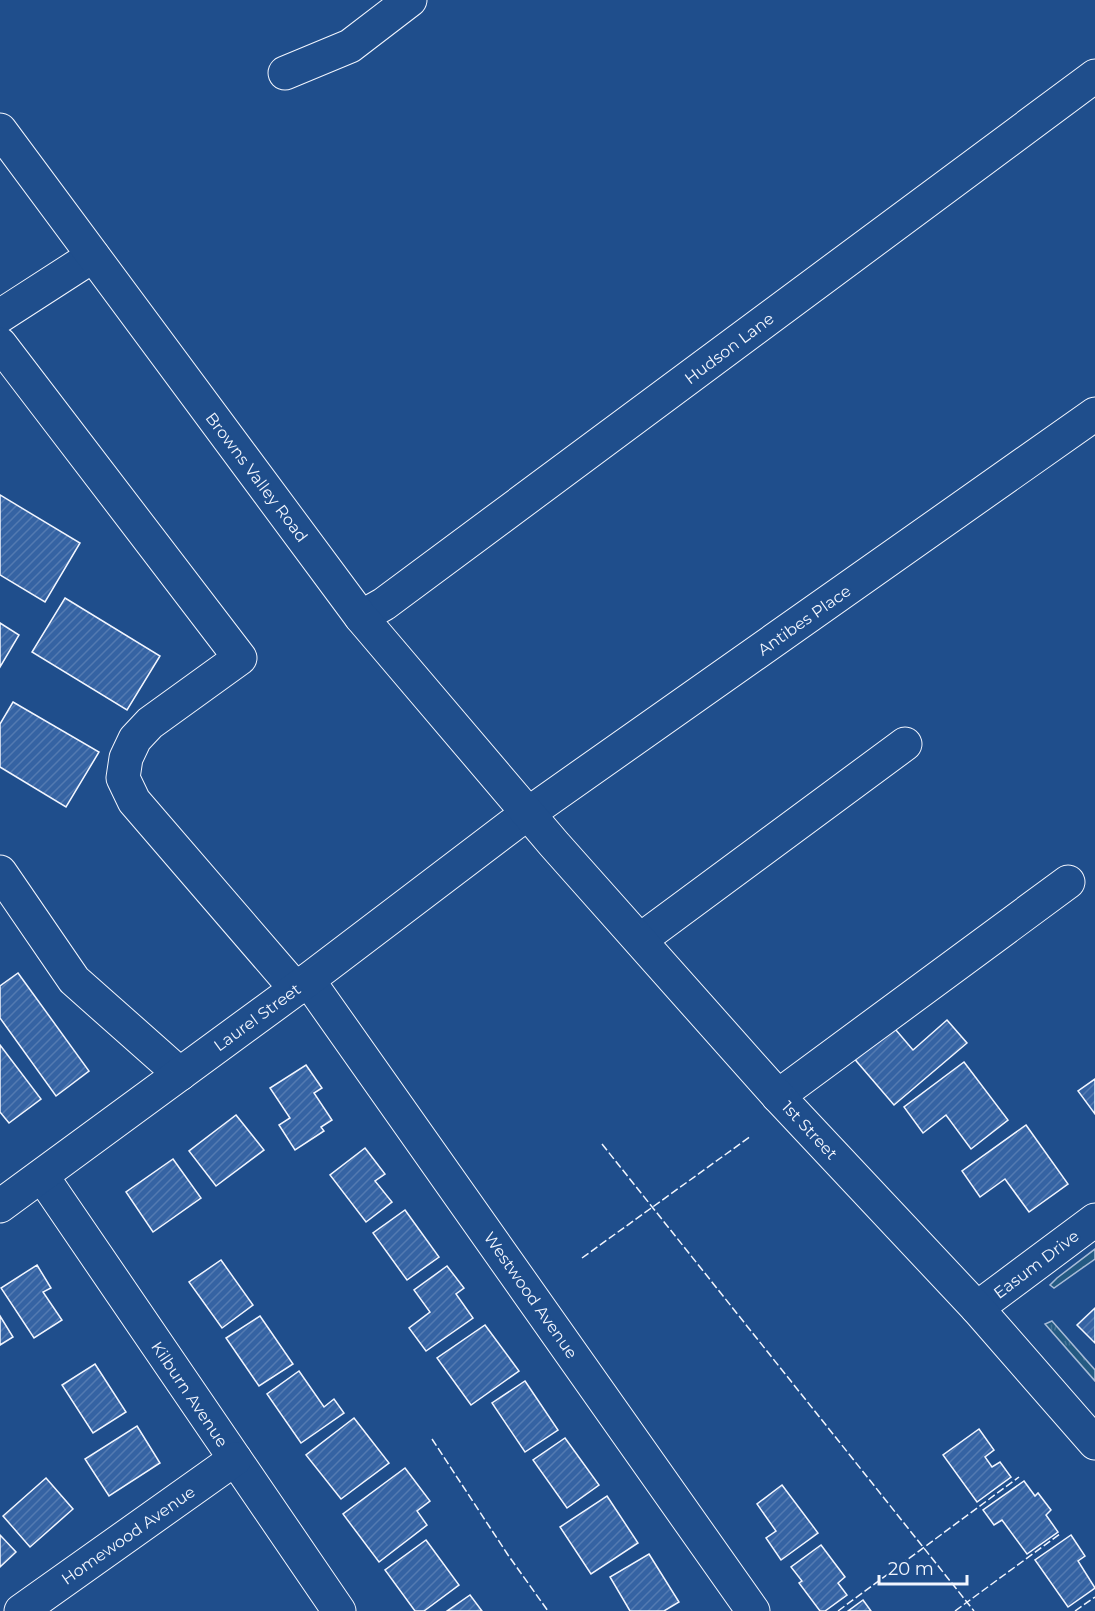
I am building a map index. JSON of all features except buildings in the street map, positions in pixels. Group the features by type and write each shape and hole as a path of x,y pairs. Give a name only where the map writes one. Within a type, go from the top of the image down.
{"street":[{"path":"285,73 350,46 410,0"},
{"name":"Hudson Lane","path":"361,617 384,604 1095,76"},
{"name":"Browns Valley Road","path":"0,130 361,617 520,819"},
{"path":"0,315 93,256"},
{"name":"Westwood Avenue","path":"0,344 240,658 150,723 135,739 126,758 123,778 134,801 302,984 753,1611"},
{"name":"Antibes Place","path":"520,819 1095,414"},
{"path":"640,940 905,744"},
{"name":"Laurel Street","path":"0,1206 302,984 520,819"},
{"name":"1st Street","path":"520,819 640,940 778,1096 977,1308 1095,1443"},
{"path":"0,872 74,980 180,1074"},
{"path":"778,1096 1068,882"},
{"name":"Kilburn Avenue","path":"42,1176 339,1611"},
{"name":"Easum Drive","path":"977,1308 1095,1220"},
{"name":"Homewood Avenue","path":"21,1611 235,1459"}],"green space":[{"path":"1095,1249 1095,1259 1054,1288 1050,1285 1057,1278"},
{"path":"1052,1321 1095,1370 1095,1381 1045,1324"}],"fence":[{"path":"582,1258 751,1136"},
{"path":"602,1144 974,1611"},
{"path":"432,1439 508,1555 548,1611"},
{"path":"838,1611 1019,1477"},
{"path":"955,1611 1060,1534"},
{"path":"1075,1611 1095,1597"}]}
